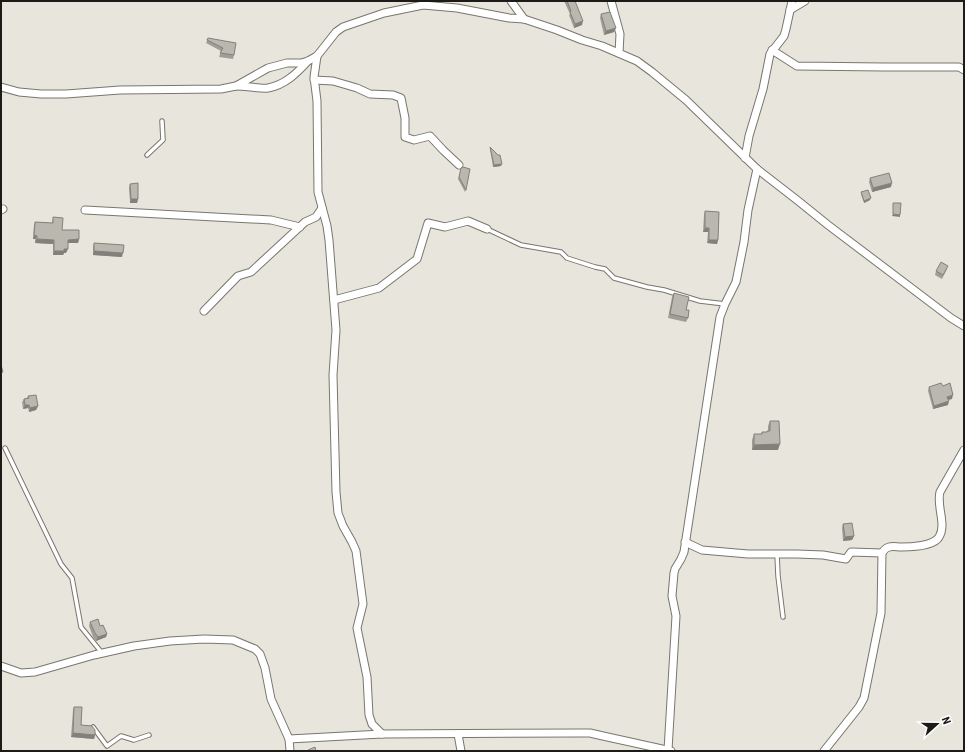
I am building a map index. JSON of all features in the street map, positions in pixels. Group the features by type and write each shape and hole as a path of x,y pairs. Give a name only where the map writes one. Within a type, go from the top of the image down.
{"street":[{"path":"511,1 524,19"},
{"path":"611,1 620,34 619,53"},
{"path":"745,158 770,54 784,36 792,1"},
{"path":"790,10 805,1"},
{"path":"236,86 268,68 288,62 302,63 308,61 317,56 336,32 343,27 384,13 423,5 457,8 509,18 524,19 602,46 637,61 663,80 686,100 757,169 951,318 964,326"},
{"path":"772,50 797,66 960,67 964,70"},
{"path":"317,56 314,80 317,101 318,192 329,240 336,330 333,375 338,514 356,551 363,604 357,628 367,677 369,715 372,724 382,734"},
{"path":"1,87 19,92 41,94 66,94 120,90 221,89 236,86 268,88 293,77 308,61"},
{"path":"314,80 333,81 357,88 370,94 393,95 401,98 405,118 405,137 414,140 430,136 459,166"},
{"path":"289,739 382,734 590,733 669,751 676,616 672,599 675,569 683,555 720,317 736,282 739,270 748,210 757,169"},
{"path":"204,311 238,276 251,272 305,222 316,217 322,208"},
{"path":"85,210 271,220 300,227"},
{"path":"334,300 379,288 417,259 428,223 445,227 468,221 486,229"},
{"path":"951,318 964,320"},
{"path":"824,751 859,707 864,698 881,613 882,553 890,547 912,547 928,544 934,542 939,537 942,522 938,499 940,492 964,450"},
{"path":"685,542 702,550 748,554 824,555 846,559 851,552 882,553"},
{"path":"1,666 21,673 35,672 59,664 134,646 170,641 204,639 233,640 255,649 260,654 271,699 289,739 290,751"},
{"path":"458,734 461,751"}],"lane":[{"path":"146,155 163,140 162,121"},
{"path":"486,229 521,245 561,252 567,258 605,269 614,278 664,290 700,301 725,304"},
{"path":"4,448 61,564 72,578 81,627 102,653"},
{"path":"777,554 783,618"},
{"path":"92,726 107,746 121,736 134,740 149,735"}],"building":[{"path":"567,1 575,1 583,21 575,24"},
{"path":"610,12 616,28 606,31 601,14"},
{"path":"208,38 236,43 234,55 220,53 223,48 207,40"},
{"path":"490,147 498,155 500,155 502,164 494,165"},
{"path":"463,167 470,169 466,190 459,177 461,168"},
{"path":"889,173 892,183 873,188 870,178"},
{"path":"138,183 138,199 131,199 130,184"},
{"path":"868,190 871,198 864,201 861,192"},
{"path":"893,203 901,203 900,215 893,214"},
{"path":"705,211 719,212 718,240 709,240 709,228 705,228"},
{"path":"53,217 63,218 62,230 79,230 79,239 68,240 68,249 64,249 64,251 54,251 54,240 37,239 37,236 34,235 35,222 53,223"},
{"path":"94,243 124,245 123,253 94,251"},
{"path":"941,262 948,266 943,275 936,271"},
{"path":"674,293 689,297 686,310 689,310 688,318 670,314"},
{"path":"941,383 943,386 950,383 953,395 947,397 949,401 934,406 929,387"},
{"path":"36,395 38,406 30,408 29,405 25,405 24,399 29,398 28,396"},
{"path":"770,421 779,421 780,444 754,445 754,434 762,434 762,432 770,431"},
{"path":"852,523 854,536 845,537 843,524"},
{"path":"98,619 100,626 103,625 107,634 98,637 90,622"},
{"path":"74,707 82,707 81,725 92,726 95,730 95,735 73,733"},
{"path":"315,747 316,751 308,751 308,750"}]}
